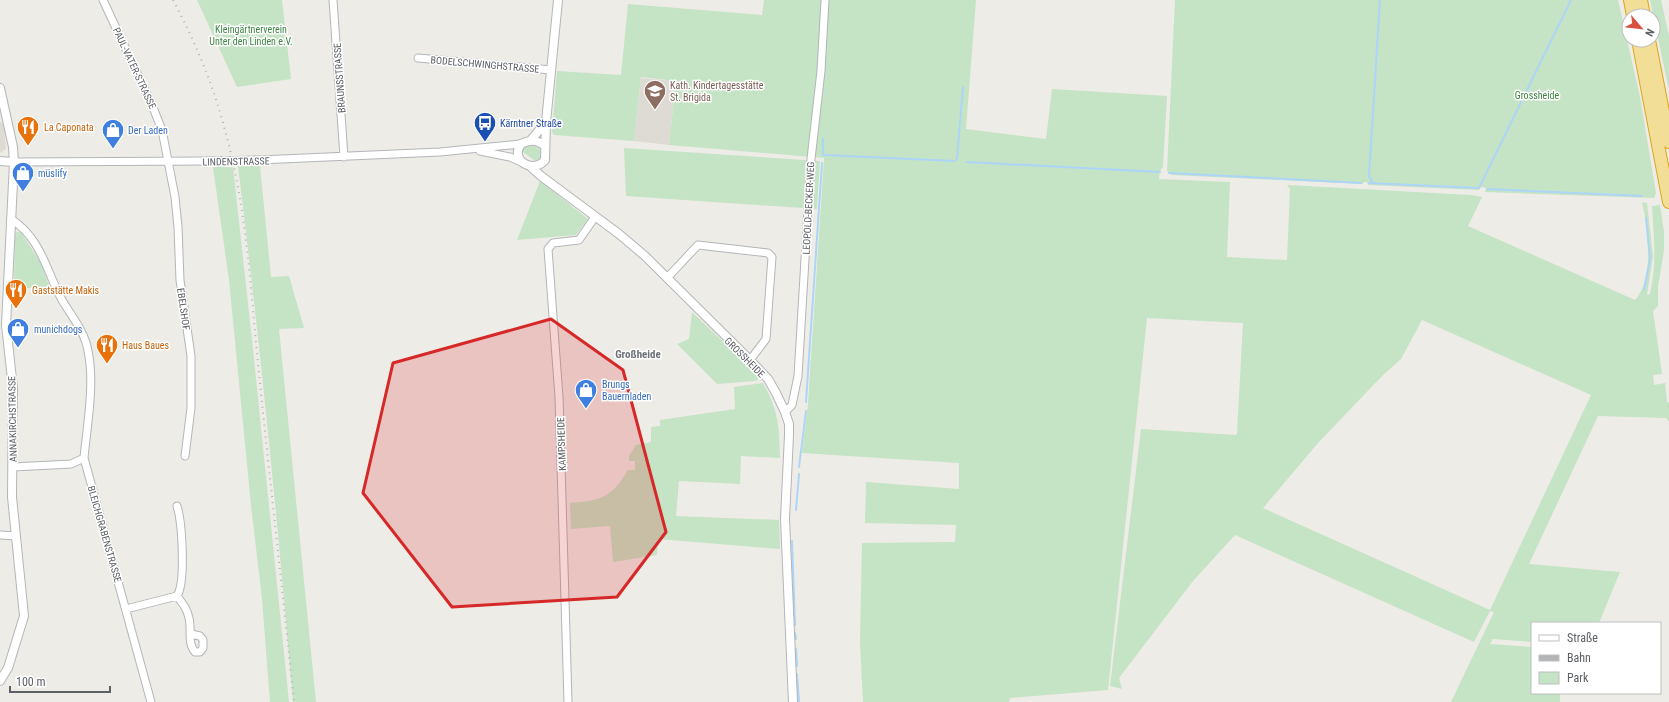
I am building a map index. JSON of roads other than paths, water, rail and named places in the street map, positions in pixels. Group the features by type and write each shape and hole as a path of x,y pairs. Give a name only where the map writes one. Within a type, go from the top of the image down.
{"highway":[{"path":"1640,48 1669,202"},
{"path":"1651,48 1669,142"}],"street":[{"name":"PAUL-VATER-STRASSE","path":"103,0 152,105 162,130 168,161"},
{"name":"BRAUNSSTRASSE","path":"333,0 344,157"},
{"path":"546,122 531,140 520,144 516,153 521,162 530,166 537,166 542,164 546,155 546,122 558,0"},
{"name":"LEOPOLD-BECKER-WEG","path":"785,412 792,405 798,376 811,159 821,71 825,0"},
{"name":"BODELSCHWINGHSTRASSE","path":"418,58 552,70"},
{"name":"ANNAKIRCHSTRASSE","path":"0,88 13,147 14,162 3,325 13,388 12,497 24,616 8,668 0,681"},
{"path":"531,140 540,142 545,146"},
{"name":"LINDENSTRASSE","path":"0,162 259,160 472,150 520,144"},
{"name":"LINDENSTRASSE","path":"472,150 495,153 521,162"},
{"name":"EBELSHOF","path":"168,161 178,227 180,280 190,356 191,408 185,456"},
{"name":"GROSSHEIDE","path":"542,164 544,174 549,181"},
{"name":"GROSSHEIDE","path":"530,166 540,176 549,181 619,234 668,278 677,289 768,379 785,412 789,424 785,519 792,702"},
{"name":"KAMPSHEIDE","path":"568,702 559,397 548,249 553,243 579,240 595,217"},
{"name":"BLEICHGRABENSTRASSE","path":"11,219 21,225 40,252 62,299 83,334 88,351 90,388 84,458 151,702"},
{"path":"668,278 698,245 768,253 772,257 766,339 750,360"},
{"path":"13,467 71,464 84,458"},
{"path":"126,609 177,596 181,590 182,545 180,517 177,506"},
{"path":"0,535 16,536"},
{"path":"177,596 186,607 190,620 191,634"}],"waterway":[{"path":"1373,183 1369,176 1380,0"},
{"path":"1479,188 1571,0"},
{"path":"823,139 823,155 955,161 957,158 963,87"},
{"path":"967,162 1160,172"},
{"path":"806,402 822,163"},
{"path":"1169,173 1361,183"},
{"path":"1369,183 1478,188"},
{"path":"1487,189 1642,196"},
{"path":"1644,290 1650,259 1646,218"},
{"path":"799,467 806,411"},
{"path":"796,510 799,474"},
{"path":"792,541 795,625"},
{"path":"795,633 796,639"},
{"path":"796,649 797,666"},
{"path":"797,674 799,702"}],"railway":[{"path":"173,0 197,49 216,99 226,134 239,195 248,257 294,702"}],"place":[{"name":"Kath. Kindertagesstätte St. Brigida","path":"655,110"},
{"name":"Kärntner Straße","path":"485,142"},
{"name":"La Caponata","path":"28,146"},
{"name":"Der Laden","path":"113,150"},
{"name":"müslify","path":"23,192"},
{"name":"Gaststätte Makis","path":"16,310"},
{"name":"munichdogs","path":"18,348"},
{"name":"Haus Baues","path":"107,364"},
{"name":"Brungs Bauernladen","path":"586,410"}],"district":[{"name":"Großheide","path":"638,354"}],"park label":[{"name":"Kleingärtnerverein Unter den Linden e.V.","path":"251,34"},
{"name":"Grossheide","path":"1537,95"}]}
